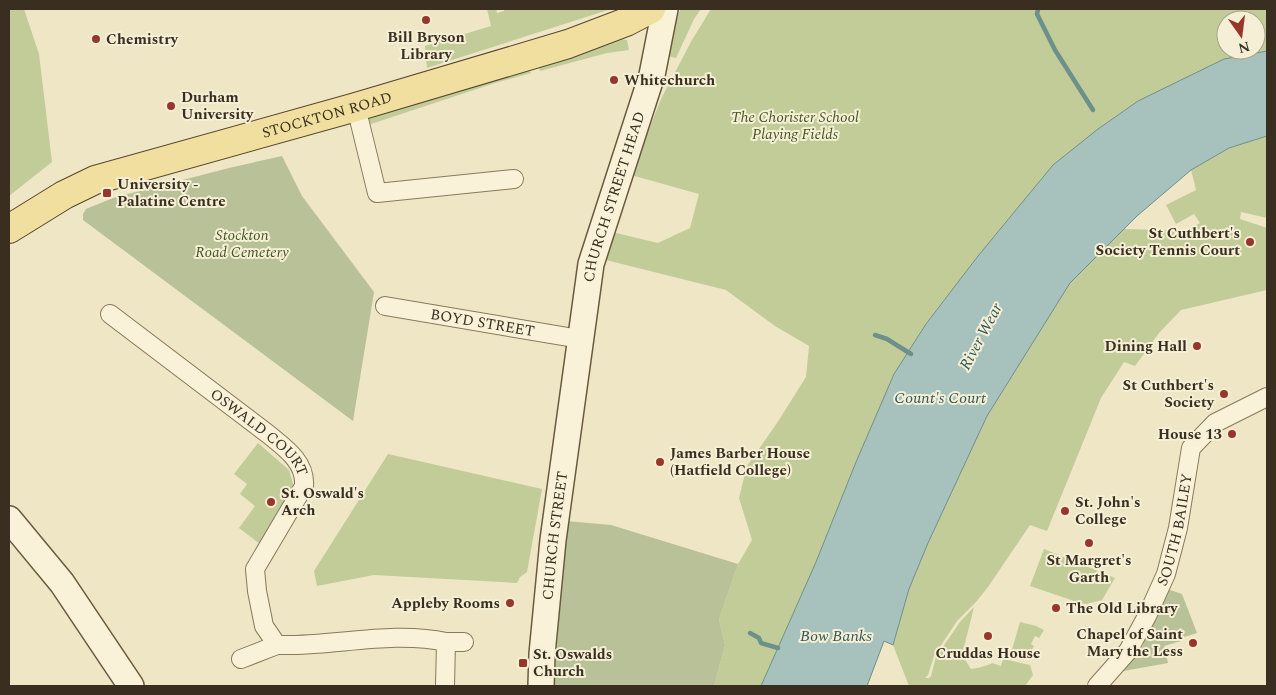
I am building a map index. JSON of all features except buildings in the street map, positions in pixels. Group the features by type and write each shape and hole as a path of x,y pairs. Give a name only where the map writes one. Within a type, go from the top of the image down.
{"main road":[{"name":"STOCKTON ROAD","path":"9,229 64,195 95,180 356,107 568,44 626,22 651,9"}],"street":[{"name":"CHURCH STREET HEAD","path":"573,386 590,264 652,75 665,9"},
{"path":"356,107 378,193 514,179"},
{"name":"BOYD STREET","path":"385,306 580,339"},
{"name":"OSWALD COURT","path":"110,314 268,434 292,455 302,468 305,477 304,486 255,569 264,626 277,645"},
{"name":"CHURCH STREET","path":"541,686 552,540 573,386"},
{"name":"SOUTH BAILEY","path":"1097,686 1128,651 1147,616 1166,574 1178,528 1191,448 1215,423 1267,397"},
{"path":"9,519 62,583 131,686"},
{"path":"241,659 277,645 302,646 342,641 408,638 455,642 445,686"}],"green space":[{"path":"9,9 24,9 39,54 52,162 9,196"},
{"path":"487,9 496,9 497,13 504,11 504,9 608,10 427,68 425,46 491,26"},
{"path":"681,9 701,9 694,19 676,58 667,56"},
{"name":"The Chorister School Playing Fields","path":"711,9 1267,9 1266,51 1266,10 1216,10 1216,60 1222,60 1138,101 1098,129 1053,165 978,256 926,324 894,374 816,562 761,686 714,686 725,645 719,619 738,564 752,540 739,498 747,466 806,377 809,346 775,326 726,290 606,260 612,232 658,243 690,228 699,194 631,175 661,99 692,40"},
{"path":"620,39 627,40 629,50 607,53 540,71 538,65"},
{"path":"528,66 531,73 368,125 365,113"},
{"path":"1267,136 1267,218 1241,212 1240,219 1267,228 1267,290 1181,310 1159,333 1135,366 1124,362 1101,398 1047,531 1030,525 988,587 957,621 934,656 928,675 925,678 931,676 936,657 960,622 974,607 962,655 971,669 992,663 1001,666 1003,659 1030,665 1033,675 1025,686 909,686 893,645 909,589 928,543 987,416 1070,283 1123,229 1164,230 1181,233 1200,223 1194,214 1176,224 1166,205 1196,190 1191,170 1229,148"},
{"name":"Stockton Road Cemetery","path":"282,156 302,196 374,292 353,421 83,220 83,214 86,209 113,198"},
{"path":"258,443 289,470 293,484 260,544 239,528 255,506 240,494 247,484 234,474"},
{"path":"388,454 542,489 527,572 520,577 517,583 374,575 317,586 314,571"},
{"path":"566,521 611,525 738,564 719,619 725,645 714,686 554,686"},
{"path":"1044,549 1115,578 1102,600 1086,604 1080,603 1030,586"},
{"path":"1170,590 1182,594 1197,633 1181,638 1181,641 1164,646 1168,663 1118,672 1142,648 1162,592"},
{"path":"1020,622 1044,630 1039,638 1035,636 1031,644 1034,646 1030,653 1024,652 1022,656 1011,653"}],"water":[{"name":"Count's Court","path":"1266,51 1267,136 1229,148 1191,170 1137,216 1070,283 987,416 928,543 909,589 893,645 884,641 867,686 761,686 816,562 894,374 926,324 978,256 1053,165 1098,129 1138,101 1222,60 1266,60"}],"waterway":[{"path":"1038,9 1037,14 1055,50 1093,110"},
{"path":"875,335 887,339 911,354"},
{"path":"750,633 759,638 761,643 778,648"}],"place":[{"name":"Bill Bryson Library","path":"426,20"},
{"name":"Chemistry","path":"96,39"},
{"name":"Whitechurch","path":"614,80"},
{"name":"Durham University","path":"171,106"},
{"name":"University - Palatine Centre","path":"107,193"},
{"name":"St Cuthbert's Society Tennis Court","path":"1250,242"},
{"name":"Dining Hall","path":"1197,346"},
{"name":"St Cuthbert's Society","path":"1224,394"},
{"name":"House 13","path":"1232,434"},
{"name":"James Barber House (Hatfield College)","path":"660,462"},
{"name":"St. Oswald's Arch","path":"271,502"},
{"name":"St. John's College","path":"1065,511"},
{"name":"St Margret's Garth","path":"1089,543"},
{"name":"Appleby Rooms","path":"510,603"},
{"name":"The Old Library","path":"1056,608"},
{"name":"Cruddas House","path":"988,636"},
{"name":"Chapel of Saint Mary the Less","path":"1193,643"},
{"name":"St. Oswalds Church","path":"523,663"}],"water label":[{"name":"River Wear","path":"980,336"},
{"name":"Bow Banks","path":"836,635"}]}
